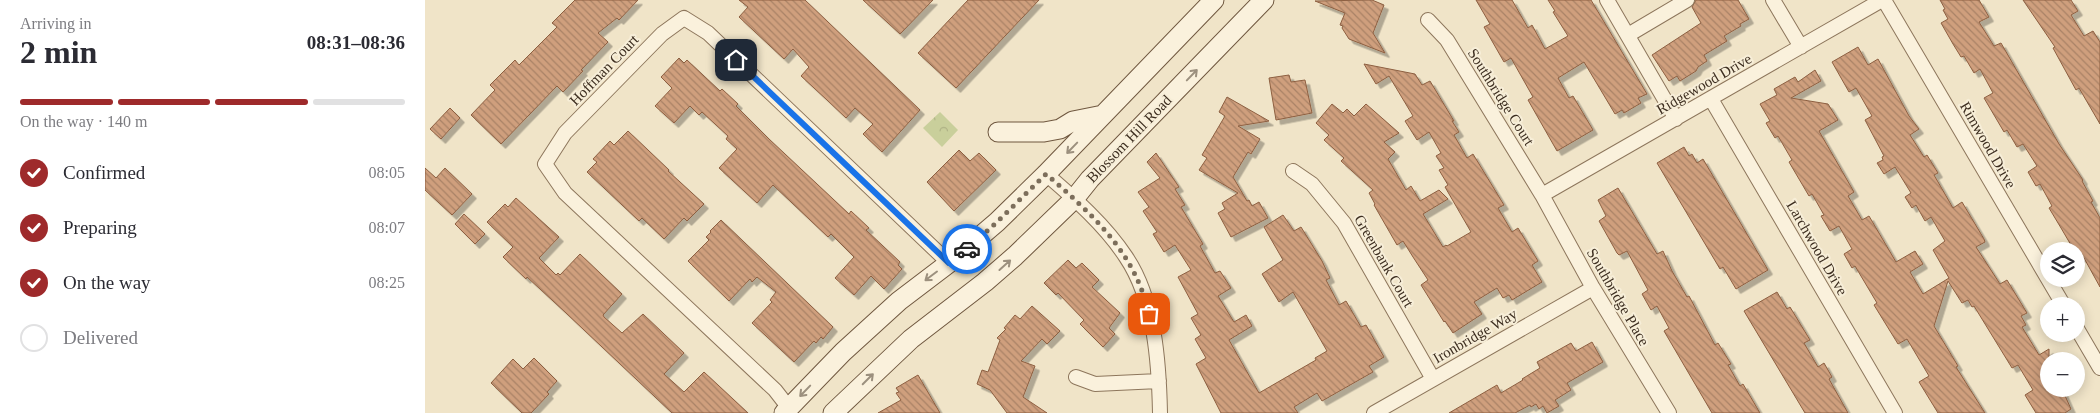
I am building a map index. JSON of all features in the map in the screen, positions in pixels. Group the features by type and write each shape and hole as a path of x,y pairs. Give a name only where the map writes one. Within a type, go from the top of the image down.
{"main road":[{"path":"788,411 843,352 899,300 985,234 1046,174 1214,0"},
{"name":"Blossom Hill Road","path":"833,413 887,360 942,314 985,282 1074,199 1090,179 1264,0"},
{"path":"998,132 1043,132 1060,129 1073,121 1103,115"}],"street":[{"path":"1607,0 1676,119"},
{"path":"1628,35 1687,0"},
{"path":"1773,0 1801,47"},
{"name":"Ridgewood Drive","path":"1542,195 1883,0"},
{"name":"Rimwood Drive","path":"1883,0 2059,297"},
{"name":"Hoffman Court","path":"788,411 775,390 565,193 545,164 565,133 661,34 684,18 708,33 949,263"},
{"name":"Southbridge Court","path":"1428,20 1447,40 1542,195"},
{"name":"Larchwood Drive","path":"1711,98 1895,413"},
{"name":"Greenbank Court","path":"1293,171 1312,184 1344,223 1433,379"},
{"path":"1046,174 1100,224 1127,258 1146,299 1156,344 1160,413"},
{"name":"Southbridge Place","path":"1542,195 1593,288 1669,413"},
{"name":"Ironbridge Way","path":"1375,413 1593,288"},
{"path":"2085,342 2100,368"},
{"path":"1076,377 1095,384 1159,381"}],"green space":[{"path":"940,112 958,130 942,147 923,128"}],"building":[{"path":"575,0 638,0 619,20 617,18 598,33 608,42 581,70 583,71 563,92 557,86 501,144 471,115 495,90 490,85 515,60 519,65 557,27 552,23"},
{"path":"739,0 805,0 920,110 882,152 863,134 873,124 855,108 846,118 801,76 809,67 793,49 784,59 739,17 748,7"},
{"path":"863,0 933,0 900,34"},
{"path":"968,0 1039,0 956,88 918,53"},
{"path":"1372,0 1384,5 1373,33 1385,53 1349,39 1342,28 1343,26 1340,25 1345,13 1315,1"},
{"path":"1476,0 1512,0 1528,28 1532,25 1545,49 1568,36 1548,0 1591,0 1647,94 1638,98 1641,103 1624,113 1622,110 1615,114 1584,62 1558,78 1569,98 1573,96 1593,130 1557,151 1528,100 1533,97 1511,58 1504,62 1484,27 1490,24"},
{"path":"1696,0 1738,0 1749,19 1724,36 1727,41 1704,55 1707,61 1698,67 1696,71 1680,81 1677,76 1669,81 1652,55 1701,23 1692,7"},
{"path":"1940,0 1979,0 1989,17 1979,22 1994,46 2001,43 2059,144 2083,180 2093,201 2091,202 2100,218 2100,287 2085,260 2085,242 2069,242 2049,208 2052,206 2040,184 2036,186 2028,172 2037,166 2023,144 2017,147 2007,130 2004,132 1984,98 1993,93 1980,69 1974,73 1964,56 1961,57 1941,23 1948,19 1943,10 1945,9"},
{"path":"2023,0 2071,0 2078,11 2071,15 2084,36 2093,31 2100,42 2100,124 2079,88 2076,90 2053,48 2055,47"},
{"path":"1858,47 1868,65 1878,59 1909,116 1919,129 1910,135 1924,157 1927,155 1938,173 1934,175 1953,208 1962,202 1985,242 1976,247 2000,284 2007,280 2027,313 2021,316 2026,325 2022,327 2040,354 2040,397 2066,397 2071,409 2065,413 2036,413 2025,395 2033,390 2018,365 2012,368 1974,306 1972,307 1968,300 1962,303 1948,281 1934,326 1958,366 1956,367 1985,413 1938,413 1919,382 1929,376 1907,339 1898,344 1874,305 1877,303 1855,266 1852,268 1844,254 1852,249 1839,226 1830,231 1821,216 1824,215 1812,194 1809,196 1789,162 1792,160 1778,136 1775,138 1766,123 1770,121 1760,104 1777,95 1774,89 1795,77 1798,82 1815,70 1821,81 1791,98 1828,104 1838,120 1819,131 1854,192 1848,196 1862,220 1869,216 1896,262 1915,251 1923,264 1910,272 1923,294 1949,278 1933,250 1945,241 1931,217 1925,221 1916,205 1912,208 1905,197 1911,193 1895,167 1884,174 1877,163 1883,160 1882,157 1884,156 1865,120 1872,116 1856,88 1849,92 1832,62"},
{"path":"679,58 684,63 687,60 720,91 722,89 769,139 849,214 851,211 869,228 866,230 900,262 898,265 902,269 884,289 871,276 854,295 835,278 854,257 831,234 828,237 773,185 757,203 719,168 737,149 726,139 728,136 702,112 699,115 690,106 674,123 655,106 672,88 661,77"},
{"path":"1364,64 1415,74 1422,85 1430,81 1454,121 1452,121 1459,132 1454,135 1467,158 1473,154 1504,205 1498,208 1512,232 1518,228 1538,261 1532,265 1542,282 1512,300 1509,295 1503,298 1497,288 1474,302 1482,314 1453,333 1421,285 1428,280 1403,241 1397,245 1374,205 1369,193 1373,190 1341,161 1344,158 1324,140 1329,135 1316,123 1332,104 1343,113 1347,109 1354,116 1366,104 1399,133 1384,142 1395,152 1388,159 1406,190 1411,186 1420,201 1439,190 1448,199 1423,214 1443,247 1471,232 1445,187 1448,185 1439,170 1444,168 1436,156 1441,153 1429,132 1417,140 1405,121 1413,116 1389,76 1376,84"},
{"path":"1289,75 1291,82 1305,80 1312,113 1276,120 1269,78"},
{"path":"1227,97 1269,121 1238,126 1260,139 1251,154 1248,152 1233,177 1247,201 1249,200 1252,206 1259,202 1268,218 1231,237 1218,213 1225,209 1222,203 1238,193 1199,170 1207,158 1202,155 1225,116 1219,112"},
{"path":"450,108 460,118 441,139 430,129"},
{"path":"628,131 704,204 687,221 684,218 664,239 642,218 639,221 587,172 597,162 593,159 610,141 614,145"},
{"path":"1684,147 1689,156 1692,154 1697,163 1703,159 1768,270 1736,289 1723,267 1720,269 1657,163"},
{"path":"959,150 970,161 979,153 996,170 954,211 927,182"},
{"path":"1156,153 1179,187 1175,189 1185,205 1181,207 1203,244 1200,246 1215,273 1220,271 1231,288 1218,296 1234,322 1246,315 1252,326 1229,340 1259,393 1316,360 1315,358 1327,351 1293,292 1279,302 1262,274 1283,260 1264,227 1283,215 1294,231 1301,227 1322,261 1330,278 1326,280 1339,305 1346,301 1361,327 1366,325 1384,357 1369,366 1373,372 1322,401 1317,393 1294,407 1298,413 1221,413 1196,364 1206,358 1195,339 1201,335 1191,318 1198,314 1178,277 1191,270 1175,245 1164,252 1153,234 1157,232 1143,211 1149,207 1138,192 1160,178 1147,162"},
{"path":"425,168 436,178 445,168 472,194 452,215 425,190"},
{"path":"1618,188 1657,254 1663,251 1672,271 1687,297 1689,296 1715,345 1718,343 1731,364 1728,365 1740,386 1743,384 1760,413 1712,413 1664,331 1669,328 1657,306 1651,310 1642,294 1648,290 1627,251 1619,255 1617,253 1599,221 1606,216 1598,200"},
{"path":"516,198 559,237 539,258 556,275 558,273 560,275 580,254 622,294 603,315 604,317 622,333 643,314 684,353 664,374 684,392 704,372 748,413 672,413 527,277 526,279 503,257 513,247 487,222 505,204 508,207"},
{"path":"464,214 485,234 475,244 455,224"},
{"path":"721,220 833,327 823,339 821,337 816,343 814,341 794,362 752,323 772,302 770,300 776,292 757,277 752,282 750,279 729,301 688,261 709,240 706,237"},
{"path":"1068,260 1076,268 1082,263 1099,280 1092,287 1120,313 1109,328 1115,334 1103,347 1080,324 1084,320 1058,293 1056,295 1044,283"},
{"path":"1777,292 1787,309 1790,307 1810,340 1804,343 1818,367 1824,363 1832,377 1829,379 1848,413 1805,413 1744,311"},
{"path":"1032,306 1060,331 1047,344 1042,339 1021,361 1035,366 1023,397 1047,413 1007,413 990,390 977,384 982,370 988,372 1000,340 997,338 1006,329 1004,328 1015,315 1020,319"},
{"path":"1592,342 1603,362 1567,383 1571,390 1555,400 1559,406 1547,413 1543,406 1539,409 1536,404 1515,413 1449,413 1497,385 1501,393 1540,368 1537,362 1571,343 1576,351"},
{"path":"534,358 557,381 547,392 549,394 531,413 522,413 491,383 513,359 523,369"},
{"path":"918,375 940,413 878,413 901,400 896,393 899,392 896,388"}],"way so far":[{"path":"967,249 1046,174 1100,224 1127,258 1146,299 1149,314"}],"route":[{"path":"736,60 949,263 967,249"}]}
